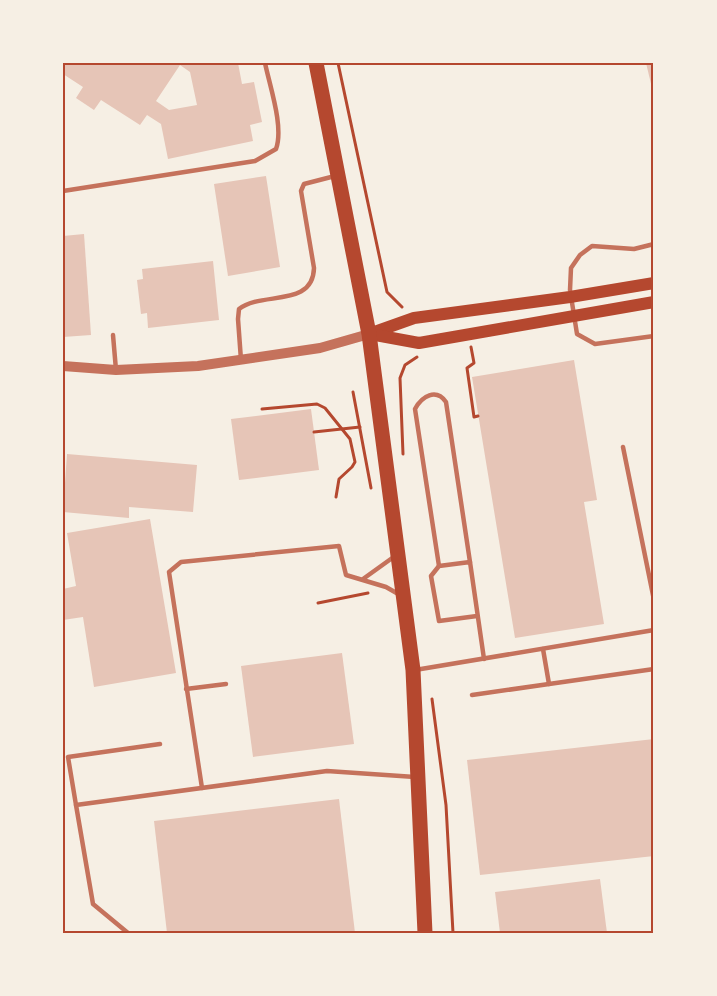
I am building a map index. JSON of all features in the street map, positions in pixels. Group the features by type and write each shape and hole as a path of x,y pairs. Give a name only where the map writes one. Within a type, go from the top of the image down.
{"main road":[{"path":"316,63 369,334 413,670 424,933"},
{"path":"369,334 414,318 654,283"},
{"path":"369,334 419,343 654,303"}],"street":[{"path":"63,366 116,370 198,366 320,348 369,334"}],"lane":[{"path":"63,191 255,161 276,149 279,142 279,130 266,63"},
{"path":"241,360 239,309 255,301 294,295 304,291 311,284 314,278 314,268 301,191 304,184 337,176"},
{"path":"654,244 634,249 592,246 580,255 571,268 570,297 577,334 595,344 654,336"},
{"path":"113,335 116,370"},
{"path":"439,566 415,409 420,400 435,395 442,397 446,402 484,659"},
{"path":"623,447 654,600"},
{"path":"201,788 169,572 181,562 339,546 346,575 386,587 403,597"},
{"path":"363,579 397,554"},
{"path":"470,562 439,566 431,576 439,621 477,616"},
{"path":"413,670 654,630"},
{"path":"543,649 549,684"},
{"path":"472,695 654,669"},
{"path":"186,689 226,684"},
{"path":"128,933 93,904 68,757 160,744"},
{"path":"76,805 327,771 418,777"}],"path":[{"path":"338,63 387,292 401,307 412,306"},
{"path":"470,345 474,363 467,368 474,417 478,416"},
{"path":"403,460 400,378 405,366 421,354"},
{"path":"262,409 317,404 325,408 350,439 355,462 339,479 336,497"},
{"path":"314,432 360,427"},
{"path":"318,603 373,593"},
{"path":"432,696 446,805 453,933"}],"building":[{"path":"63,63 238,63 242,84 254,82 262,122 250,125 253,141 168,159 161,124 147,115 140,125 101,100 94,110 76,98 83,87 63,74","holes":["180,65 190,72 197,105 169,110 156,101"]},
{"path":"646,63 654,63 654,92 653,92"},
{"path":"266,176 280,267 228,276 214,184"},
{"path":"84,234 91,335 63,337 63,236"},
{"path":"213,261 219,320 148,328 147,313 141,314 137,280 143,279 142,269"},
{"path":"574,360 597,500 584,502 604,624 515,638 472,377"},
{"path":"311,409 319,470 239,480 231,419"},
{"path":"67,454 197,465 193,512 129,507 129,518 63,512"},
{"path":"150,519 176,673 94,687 83,617 63,620 63,589 76,586 67,533"},
{"path":"342,653 354,744 253,757 241,666"},
{"path":"654,739 654,856 480,875 467,760"},
{"path":"339,799 355,933 167,933 154,821"},
{"path":"600,879 607,933 500,933 495,892"}]}
